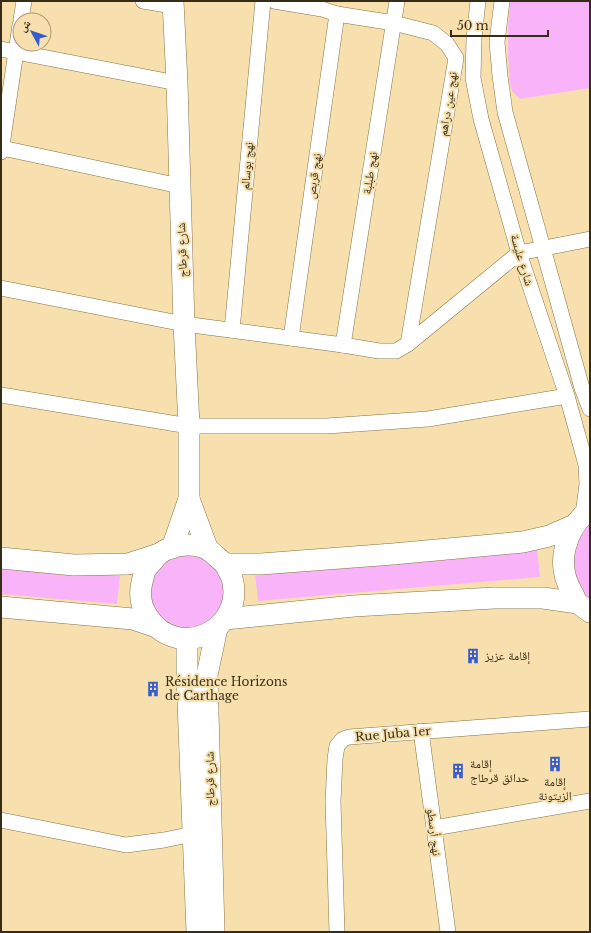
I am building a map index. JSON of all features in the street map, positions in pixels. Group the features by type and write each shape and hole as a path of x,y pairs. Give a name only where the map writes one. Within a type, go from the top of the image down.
{"main road":[{"name":"شارع قرطاج","path":"173,3 189,426 189,499 208,550"},
{"name":"شارع قرطاج","path":"166,551 189,499"},
{"path":"225,564 261,564 523,542 549,536 582,517"},
{"path":"582,517 566,544 563,565 568,585 584,608"},
{"path":"1,558 74,565 128,564 166,551 190,545 208,550 225,564 232,577 234,591 232,606 221,623 203,636 187,639 169,636 154,626 133,619 1,607"},
{"path":"154,626 143,609 140,589 146,569 166,551"},
{"path":"221,623 354,606 494,598 543,598 584,608"},
{"name":"شارع قرطاج","path":"214,932 207,675 221,623"},
{"name":"شارع قرطاج","path":"187,639 187,676 197,932"}],"street":[{"path":"22,12 24,1"},
{"path":"143,1 173,3"},
{"name":"نهج بوسالم","path":"232,330 262,1"},
{"name":"نهج عين دراهم","path":"274,1 323,5 337,14 394,23 433,33 447,44 456,58 408,344"},
{"name":"نهج طبلبة","path":"343,344 397,1"},
{"name":"شارع عليسة","path":"478,1 474,39 474,78 481,119 520,253 567,396 586,465 587,484 582,517"},
{"name":"شارع عليسة","path":"502,1 497,42 505,112 542,248 586,387 590,409"},
{"name":"نهج قربص","path":"291,338 337,14"},
{"path":"176,83 8,50 1,150 180,186"},
{"path":"1,288 184,324 343,344 379,351 396,351 408,344 520,253 590,239"},
{"path":"1,395 189,426 327,426 428,419 567,396"},
{"name":"Rue Juba 1er","path":"337,932 333,802 335,759 338,746 343,739 349,737 421,731 590,719"},
{"name":"نهج أرسطو","path":"421,731 448,932"},
{"path":"434,828 590,801"},
{"path":"1,820 126,845 164,840 193,834"}],"shaded area":[{"path":"510,1 590,1 590,88 520,99 512,91 508,55"},
{"path":"590,521 590,599 575,582 571,551 576,537"},
{"path":"537,548 540,577 258,601 255,572"},
{"path":"187,555 201,558 214,566 222,579 225,594 222,608 201,629 171,629 151,608 151,579 160,566 172,558"},
{"path":"1,565 120,576 117,604 1,594"}],"place":[{"name":"إقامة عزيز","path":"473,656"},
{"name":"Résidence Horizons de Carthage","path":"153,689"},
{"name":"إقامة الزيتونة","path":"555,764"},
{"name":"إقامة حدائق قرطاج","path":"458,771"}]}
